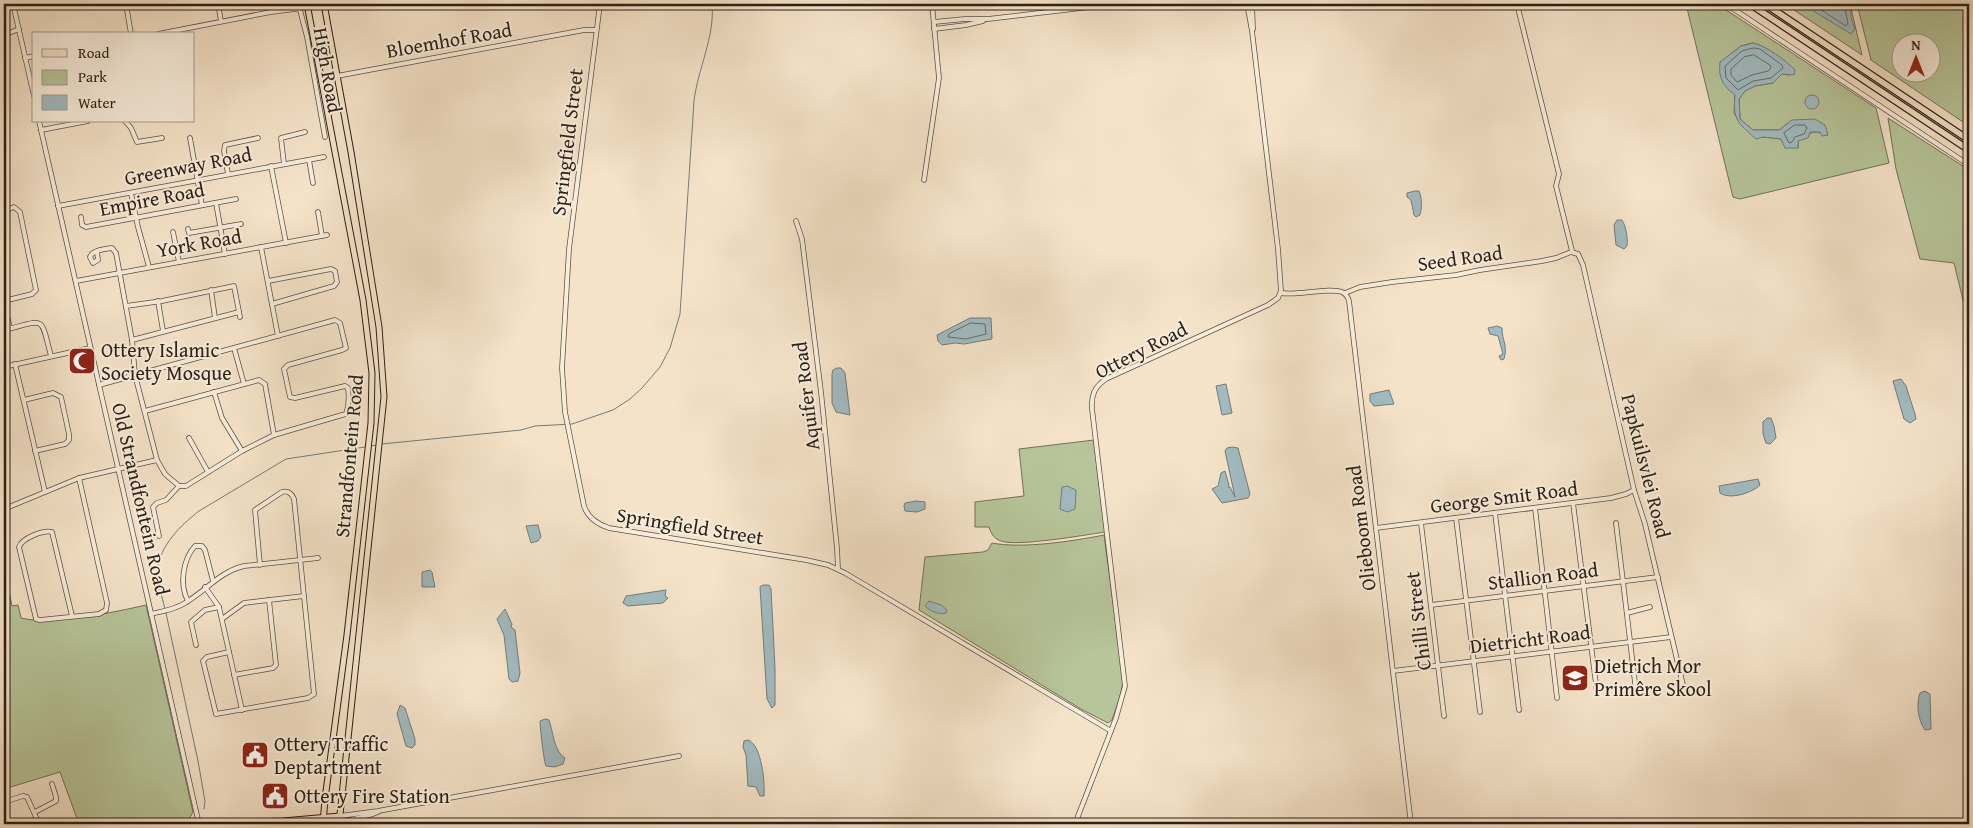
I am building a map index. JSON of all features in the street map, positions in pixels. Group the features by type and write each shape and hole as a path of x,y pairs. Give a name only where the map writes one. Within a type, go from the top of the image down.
{"highway":[{"path":"1750,4 1969,150"},
{"path":"1765,4 1969,140"}],"main road":[{"name":"Strandfontein Road","path":"307,4 368,325 372,384 369,437 323,824"},
{"name":"Strandfontein Road","path":"324,4 381,338 384,397 338,824"},
{"path":"186,824 283,821 340,816"}],"street":[{"path":"12,4 32,88"},
{"path":"126,4 131,32"},
{"path":"168,32 221,21 218,4"},
{"name":"Springfield Street","path":"600,4 569,249 562,368 566,419 584,506 589,516 600,525 624,531 806,560 838,569 1111,731"},
{"path":"924,180 939,78 932,4"},
{"path":"934,29 966,25 988,19 1090,5 1115,4"},
{"path":"1247,4 1252,31 1278,249 1280,293 1295,295 1336,291 1344,294"},
{"path":"1252,4 1252,31"},
{"path":"1518,4 1559,174 1556,186 1572,252"},
{"path":"1726,4 1969,165"},
{"name":"High Road","path":"221,21 298,9 302,14 325,137"},
{"path":"934,22 988,19"},
{"path":"4,35 19,29"},
{"name":"Bloemhof Road","path":"337,76 584,30 596,30"},
{"path":"25,58 32,56"},
{"name":"Old Strandfontein Road","path":"39,122 199,823"},
{"path":"41,130 83,122"},
{"path":"126,122 138,143 162,138"},
{"path":"284,164 281,138 305,132"},
{"path":"190,138 202,205"},
{"path":"228,174 224,151 225,145 258,138"},
{"name":"Greenway Road","path":"58,206 324,157"},
{"path":"309,160 313,183"},
{"path":"271,166 286,243"},
{"path":"131,192 149,267"},
{"name":"Empire Road","path":"81,217 82,225 85,227 236,199"},
{"path":"216,203 225,254"},
{"path":"4,211 14,207 20,212 36,290 32,294 4,302 10,328"},
{"path":"318,212 322,236"},
{"name":"Aquifer Road","path":"796,221 803,248 818,367 838,569"},
{"path":"188,228 189,233 241,224"},
{"path":"173,232 179,262"},
{"name":"York Road","path":"76,282 327,235"},
{"path":"261,247 278,336"},
{"path":"97,251 112,248 115,250 132,340 136,375 157,460 164,474 179,486 186,486 242,451 274,435 346,414 348,392 348,388 345,386 295,398 290,397 284,370 288,365 346,348 339,321 335,320 278,336 136,375 99,385"},
{"name":"Papkuilsvlei Road","path":"1572,252 1578,254 1583,265 1634,490 1645,524 1683,684"},
{"name":"Seed Road","path":"1344,294 1360,287 1542,262 1572,252"},
{"path":"268,281 331,269 335,271 336,275 337,283 334,286 272,304"},
{"path":"126,306 234,286 240,314 197,322 132,340"},
{"path":"211,290 215,318"},
{"name":"Ottery Road","path":"1075,824 1122,701 1125,682 1092,409 1094,392 1098,385 1106,380 1276,301 1280,293"},
{"name":"Olieboom Road","path":"1344,294 1348,298 1351,312 1411,824"},
{"path":"158,301 163,332"},
{"path":"4,330 35,322 40,323 44,327 51,356"},
{"path":"4,367 90,348"},
{"path":"234,348 244,384"},
{"path":"15,364 45,492"},
{"path":"145,411 259,380 264,382 274,435"},
{"path":"214,392 222,418 242,451"},
{"path":"24,400 54,393 58,394 61,397 69,434 69,440 65,444 35,451"},
{"path":"189,438 208,472"},
{"path":"4,509 79,478 157,460"},
{"path":"72,616 53,534 48,531 24,540 19,547 36,619 72,616 102,613 106,610 107,605 79,478"},
{"path":"160,536 153,507 157,503 166,500 179,486"},
{"name":"George Smit Road","path":"1376,528 1573,503 1620,496 1634,490"},
{"path":"229,652 207,657 203,661 215,713 218,715 308,698 314,694 294,499 289,492 284,491 255,510 260,565"},
{"path":"1573,503 1596,692"},
{"path":"1535,508 1557,698"},
{"path":"1495,513 1519,710"},
{"path":"1456,518 1480,712"},
{"name":"Chilli Street","path":"1421,523 1444,716"},
{"path":"1616,523 1636,691"},
{"path":"188,601 184,590 184,568 195,546 202,546 205,550 213,581"},
{"path":"151,614 170,610 188,601 213,581 233,569 318,558"},
{"name":"Stallion Road","path":"1431,605 1658,577"},
{"path":"205,587 219,607 242,710"},
{"path":"222,619 244,603 304,596"},
{"path":"234,674 273,668 276,665 268,600"},
{"path":"196,645 190,626 191,622 205,610 219,607"},
{"path":"1627,613 1650,608"},
{"name":"Dietricht Road","path":"1393,671 1671,637"},
{"path":"340,816 378,811 679,756"},
{"path":"34,812 56,801 52,784"},
{"path":"4,802 25,796 29,799 40,824"},
{"path":"338,824 374,814 378,811"}],"green space":[{"path":"1686,4 1717,4 1876,108 1889,163 1740,199 1733,197","holes":["1753,43 1774,55 1789,75 1782,74 1773,83 1755,86 1745,91 1739,99 1740,119 1753,130 1779,130 1792,120 1828,135 1819,132 1809,134 1798,141 1798,148 1781,139 1763,137 1742,126 1734,113 1735,95 1728,56 1741,46"]},
{"path":"1785,4 1850,4 1862,55"},
{"path":"1857,4 1969,4 1969,126 1904,82 1940,82 1940,32 1890,32 1890,73 1871,60"},
{"path":"1888,118 1969,170 1969,325 1954,263 1920,259 1896,169"},
{"path":"1094,440 1105,532 1021,543 1001,541 996,538 989,527 975,527 975,502 1024,496 1019,449"},
{"path":"1104,535 1123,676 1118,704 1112,720 1108,723 1081,709 919,610 925,557 983,552 988,550 992,543 1033,545"},
{"path":"4,568 12,606 18,605 21,618 34,620 66,619 146,605 193,812 188,821 169,824 79,824 60,772 4,789"}],"water":[{"path":"1802,4 1851,4 1851,18 1855,29 1851,34"},
{"path":"1753,43 1775,54 1795,70 1794,75 1782,74 1773,83 1755,86 1745,91 1739,99 1740,119 1753,130 1779,130 1792,120 1815,119 1825,125 1828,135 1822,136 1820,132 1810,132 1808,138 1798,141 1798,148 1785,148 1781,139 1763,137 1756,139 1740,124 1735,110 1735,95 1724,85 1721,77 1720,62 1741,46"},
{"path":"1809,95 1815,95 1819,102 1815,109 1809,109 1805,105 1805,99"},
{"path":"1419,191 1421,196 1420,215 1416,217 1411,200 1407,197 1407,193"},
{"path":"1617,220 1622,220 1626,229 1627,246 1624,249 1616,245 1614,225"},
{"path":"970,318 991,318 992,339 964,344 942,345 938,341 937,335"},
{"path":"1497,326 1502,328 1505,346 1504,359 1501,360 1499,356 1503,354 1498,336 1490,334 1488,328"},
{"path":"841,368 845,373 850,415 836,412 832,403 832,374 833,370"},
{"path":"1901,379 1906,386 1915,414 1916,419 1910,423 1904,419 1893,381"},
{"path":"1226,384 1232,413 1222,415 1216,386"},
{"path":"1389,390 1394,404 1374,406 1370,401 1370,394"},
{"path":"1767,418 1771,418 1776,438 1770,444 1766,443 1763,434 1763,422"},
{"path":"1227,448 1238,448 1250,494 1248,498 1222,503 1212,489 1218,486 1221,473 1225,471 1228,487 1230,487 1235,497 1225,451"},
{"path":"1758,479 1760,485 1746,493 1729,496 1720,493 1719,486"},
{"path":"1067,486 1076,490 1075,509 1067,512 1060,509 1062,487"},
{"path":"925,502 925,509 917,512 905,511 905,503"},
{"path":"538,525 541,537 538,541 531,543 526,526"},
{"path":"430,570 435,587 422,587 422,572"},
{"path":"769,585 771,589 775,668 775,705 772,708 767,699 760,587"},
{"path":"666,590 665,596 668,598 663,603 628,606 623,603 626,596"},
{"path":"929,601 941,605 947,610 946,613 938,613 929,609 925,606"},
{"path":"505,609 512,624 511,627 515,630 520,673 518,681 512,682 509,679 504,635 497,619"},
{"path":"1925,691 1930,694 1931,729 1925,730 1919,717 1918,707 1920,693"},
{"path":"400,705 405,708 415,739 415,745 412,748 406,746 397,714"},
{"path":"549,720 558,751 565,758 563,764 555,767 546,766 545,763 540,721"},
{"path":"748,740 757,749 762,765 764,796 760,796 756,787 748,786 746,755 743,747 744,741"}],"waterway":[{"path":"382,444 521,430 535,426 572,424 613,410 630,399 660,367 670,348 680,314 694,101 709,40 712,4"},
{"path":"369,446 378,445"},
{"path":"165,609 158,580 159,561 167,544 178,529 199,511 286,459 365,447"},
{"path":"166,613 198,761 205,801 204,809"}],"place":[{"name":"Ottery Islamic Society Mosque","path":"82,361"},
{"name":"Dietrich Mor Primêre Skool","path":"1575,678"},
{"name":"Ottery Traffic Deptartment","path":"255,755"},
{"name":"Ottery Fire Station","path":"275,796"}]}
